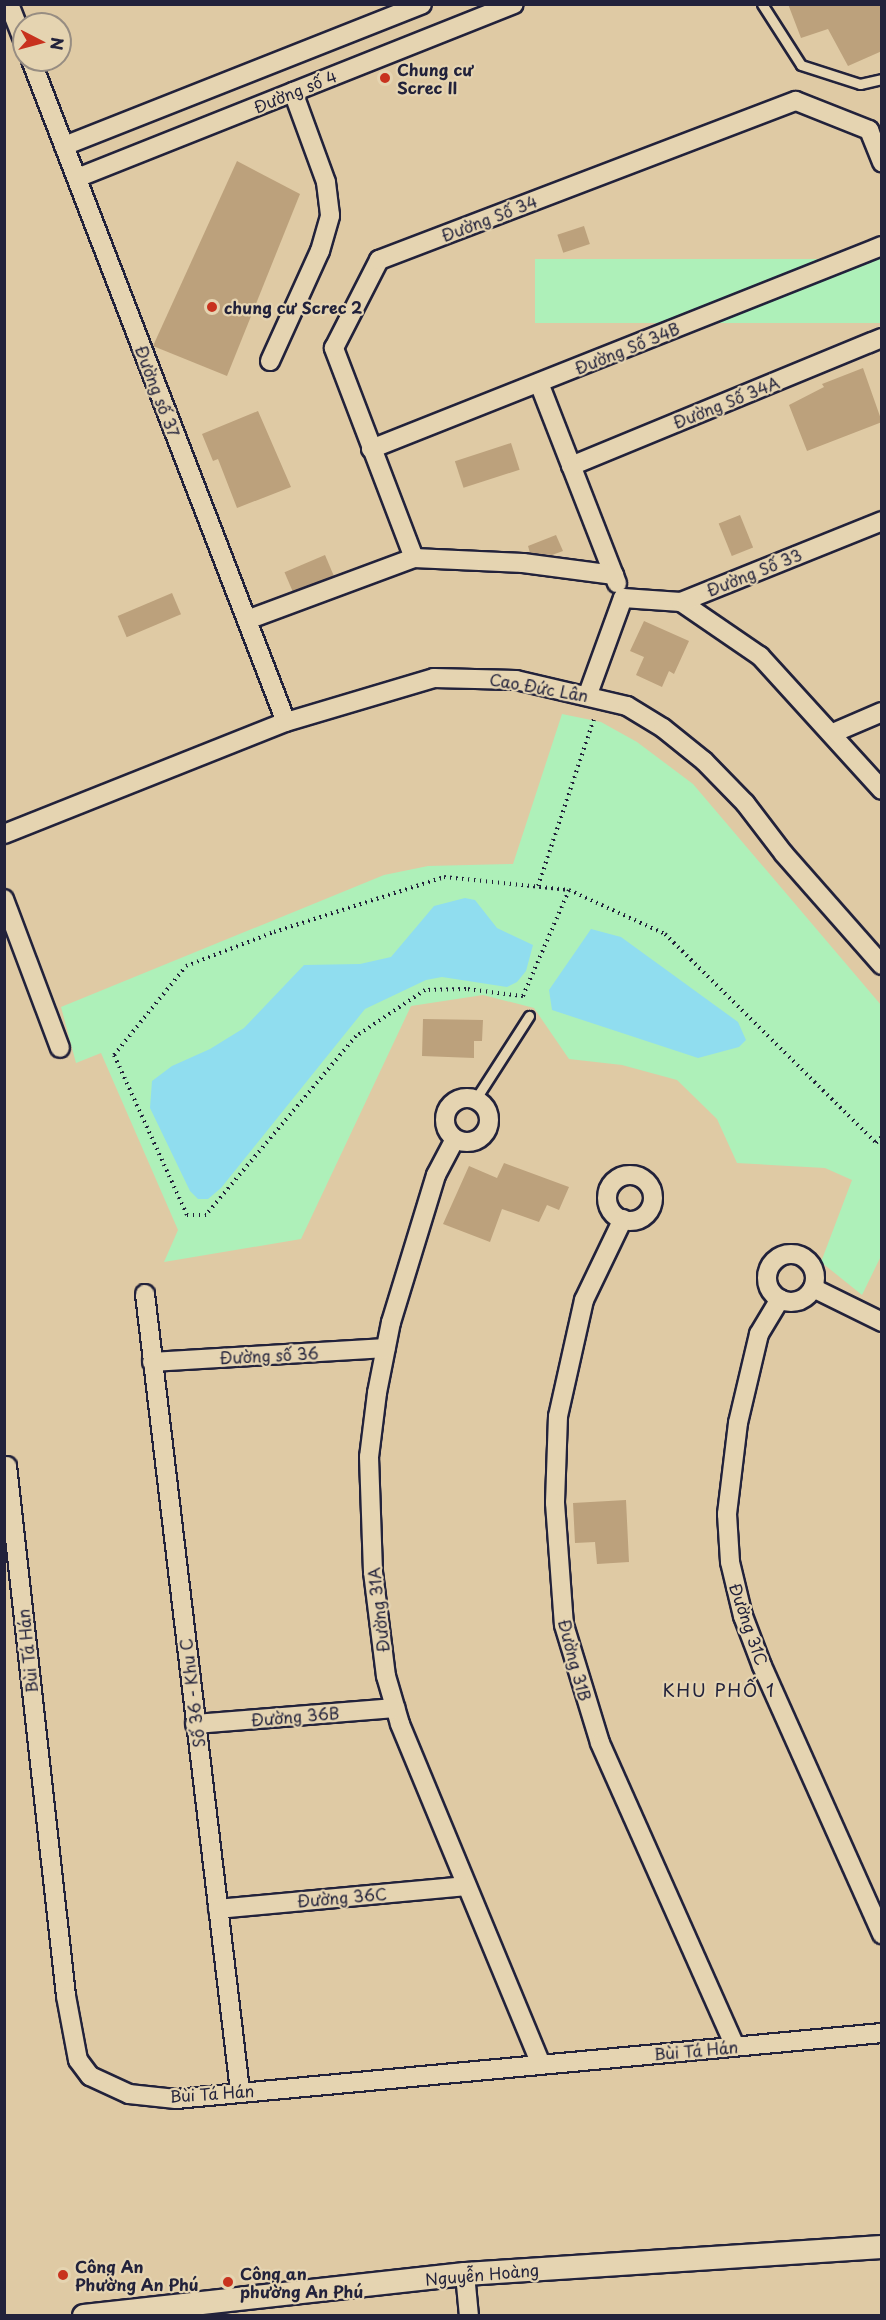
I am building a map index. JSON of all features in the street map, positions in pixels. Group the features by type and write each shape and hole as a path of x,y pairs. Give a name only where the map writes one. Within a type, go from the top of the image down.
{"street":[{"name":"Đường số 4","path":"64,146 422,4"},
{"name":"Đường số 4","path":"76,178 514,4"},
{"name":"Đường số 37","path":"36,72 286,722"},
{"path":"270,361 320,251 330,215 326,182 293,92"},
{"name":"Đường Số 34","path":"414,558 334,348 379,260 796,100 869,130 882,162"},
{"name":"Đường Số 34B","path":"371,449 882,246"},
{"name":"Đường Số 34A","path":"571,466 882,338"},
{"path":"539,383 623,598 595,696"},
{"name":"Đường Số 33","path":"623,598 681,602 882,521"},
{"path":"247,621 414,558 522,563 614,575"},
{"path":"681,602 760,656 832,732 882,790"},
{"name":"Cao Đức Lân","path":"4,834 286,722 434,678 516,680 595,696 627,706 704,761 745,803 784,854 882,965"},
{"path":"832,732 882,712"},
{"path":"4,899 60,1048"},
{"path":"461,1099 475,1100 487,1110 486,1131 468,1143 455,1139 446,1128 449,1107 461,1099"},
{"name":"Đường 31A","path":"455,1139 435,1175 386,1348 369,1457 370,1504 380,1630 395,1708 466,1886 541,2064"},
{"name":"Đường 31B","path":"623,1220 584,1300 558,1416 555,1503 564,1625 600,1743 735,2046"},
{"path":"783,1256 806,1259 814,1272 813,1288 795,1302 780,1299 770,1288 768,1273 783,1256"},
{"path":"813,1288 882,1322"},
{"name":"Số 36 - Khu C","path":"145,1294 240,2091"},
{"name":"Đường 31C","path":"780,1299 759,1334 738,1423 727,1514 730,1562 743,1616 762,1666 882,1934"},
{"name":"Đường số 36","path":"152,1362 386,1348"},
{"name":"Bùi Tá Hán","path":"7,1466 63,1972 78,2060 90,2076 129,2094 176,2099 240,2091 882,2033"},
{"name":"Đường 36B","path":"195,1724 395,1708"},
{"name":"Đường 36C","path":"218,1909 466,1886"},
{"name":"Nguyễn Hoàng","path":"84,2316 465,2274 882,2247"},
{"path":"465,2274 469,2316"}],"lane":[{"path":"762,4 801,65 860,84 882,79"},
{"path":"475,1100 529,1016"}],"path":[{"path":"538,886 595,696"},
{"path":"569,890 523,996 466,989 425,990 356,1036 206,1215 187,1215 114,1055 186,966 274,932 444,877 569,890 665,934 876,1143 882,1136"}],"green space":[{"path":"535,259 881,259 881,323 535,323"},
{"path":"562,714 601,722 637,742 693,784 881,1005 881,1256 862,1295 821,1262 852,1180 825,1168 737,1163 717,1119 677,1080 622,1065 569,1059 534,1008 483,995 411,1006 301,1239 164,1262 178,1230 101,1053 76,1063 61,1007 384,875 428,866 513,864"}],"water":[{"path":"465,898 475,900 497,928 533,945 526,971 517,982 507,987 442,977 426,980 365,1009 221,1188 208,1199 198,1199 190,1191 150,1108 152,1081 172,1066 210,1049 244,1028 304,965 360,964 391,957 434,906"},
{"path":"591,929 621,937 738,1022 746,1040 739,1047 698,1058 552,1010 549,990"}],"building":[{"path":"788,4 882,4 882,51 848,66 828,29 801,38"},
{"name":"chung cư Screc 2","path":"237,161 300,194 227,376 153,346"},
{"path":"584,226 590,244 563,253 557,235"},
{"path":"863,368 882,422 807,451 789,405 824,387 822,384"},
{"path":"258,411 291,487 237,508 218,459 213,461 202,434"},
{"path":"511,443 520,470 464,488 455,461"},
{"path":"740,515 753,547 732,556 719,524"},
{"path":"556,535 563,551 552,555 530,553 528,546"},
{"path":"325,555 334,576 293,593 284,572"},
{"path":"172,593 181,614 127,637 118,616"},
{"path":"644,621 689,641 674,674 669,671 662,687 636,675 644,657 630,651"},
{"path":"423,1019 483,1020 482,1041 474,1041 474,1058 422,1056"},
{"path":"504,1163 569,1187 559,1210 547,1205 539,1222 502,1209 490,1242 443,1224 469,1166 497,1178"},
{"path":"626,1500 629,1562 597,1564 595,1542 575,1543 573,1503"}],"place":[{"name":"Chung cư Screc II","path":"385,78"},
{"name":"chung cư Screc 2","path":"212,307"},
{"name":"Công An Phường An Phú","path":"63,2275"},
{"name":"Công an phường An Phú","path":"228,2282"}],"district":[{"name":"KHU PHỐ 1","path":"719,1690"}]}
